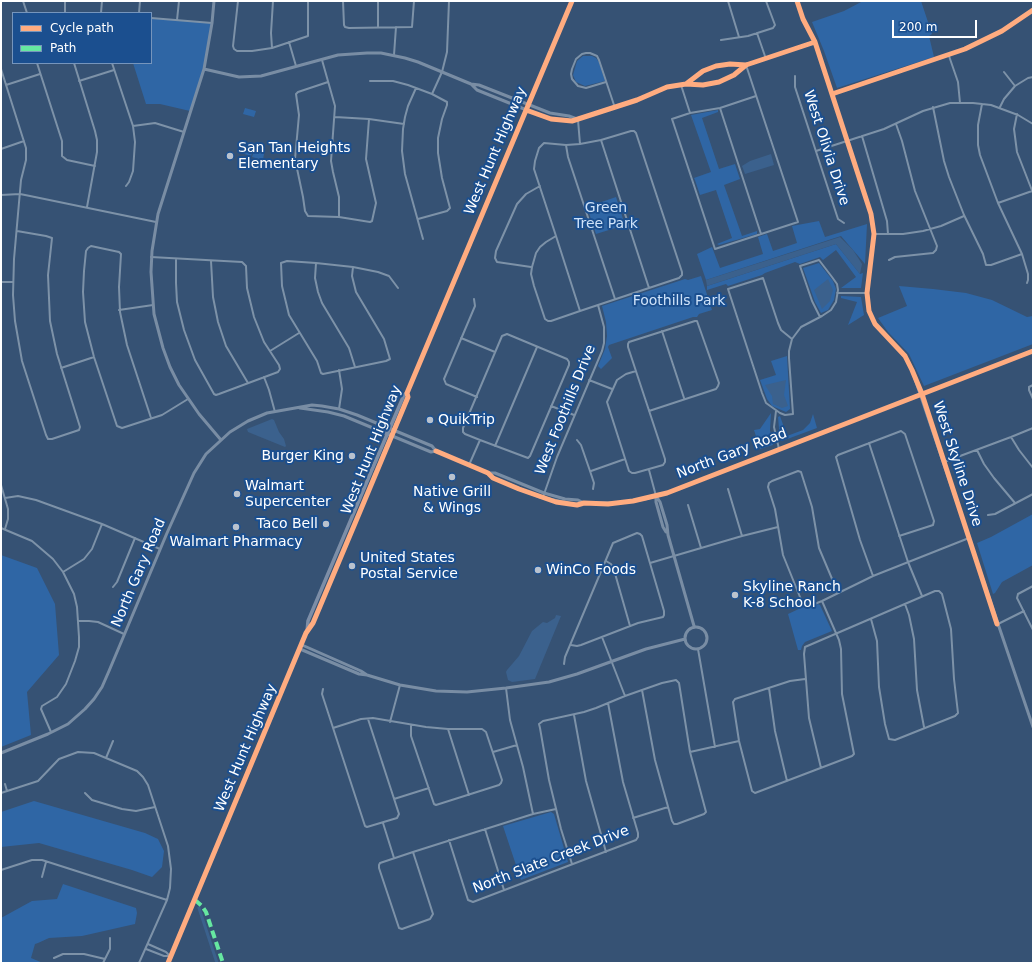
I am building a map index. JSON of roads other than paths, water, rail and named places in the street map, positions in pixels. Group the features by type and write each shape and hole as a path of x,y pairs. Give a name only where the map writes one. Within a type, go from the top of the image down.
{"main road":[{"name":"West Hunt Highway","path":"306,633 313,623 395,430 408,397 408,393 572,1"},
{"name":"West Hunt Highway","path":"168,963 302,645 308,621 404,395 408,393"},
{"path":"322,588 327,590"}],"street":[{"path":"23,1 27,12"},
{"path":"64,12 65,1"},
{"path":"102,1 102,12"},
{"path":"139,12 140,1"},
{"path":"177,20 179,1"},
{"path":"214,1 212,24 204,69 156,222 151,257 151,291 163,348 180,385 199,414 221,440"},
{"path":"238,1 233,46 237,51 252,51 272,48 308,36 308,1"},
{"path":"272,48 271,33 273,1"},
{"path":"344,1 345,27 396,28 412,27 414,1"},
{"path":"378,1 378,27"},
{"path":"432,94 442,72 448,48 449,1"},
{"path":"728,1 739,37"},
{"path":"721,40 757,33 773,28 775,26 766,1"},
{"name":"West Skyline Drive","path":"797,1 803,19 815,42 871,214 874,234 867,293 869,311 875,324 905,356 922,394 997,624 1032,719 1033,727"},
{"path":"832,94 949,56 991,37 1033,10"},
{"path":"152,18 212,24"},
{"path":"394,55 396,28"},
{"path":"757,33 766,58"},
{"path":"289,42 296,66"},
{"path":"471,84 477,90 547,118 572,121 615,108 662,89 686,84 700,85 719,82 734,75 746,65 815,42"},
{"path":"204,69 228,75 250,76 267,74 338,55 367,53 394,55 418,62 471,84 479,85 550,113 578,118"},
{"path":"606,82 586,88 578,86 572,79 572,69 576,59 582,54 586,53 597,56 606,82 615,108"},
{"path":"949,56 958,82 960,103"},
{"path":"322,59 335,106 331,161 339,197 339,217"},
{"path":"37,64 62,141 62,156 64,159 96,166"},
{"path":"74,64 95,130 97,152 96,166 87,207"},
{"path":"112,64 133,126 135,142 135,164 131,177 126,186"},
{"path":"686,84 703,72 716,66 730,64 746,65"},
{"path":"746,65 798,222 715,249 672,119 690,113 720,108 756,96"},
{"path":"1,69 24,141 26,155 21,180 20,194 17,231 13,282 15,321 22,361 48,439 52,439 78,430 80,427 61,368 53,337 49,310 48,275 52,238 17,231"},
{"path":"79,81 114,70"},
{"path":"1004,72 1015,86"},
{"path":"6,85 40,74"},
{"name":"West Olivia Drive","path":"795,76 795,87 838,219 844,223"},
{"path":"1000,107 1004,99 1015,86 1028,78 1033,77"},
{"path":"370,81 393,81 432,94 447,102 438,138 438,154 442,178 450,208 447,211 418,219"},
{"path":"328,82 296,94 299,115 295,159 305,214 308,216 339,217 370,222 372,221 376,203 366,159 369,119"},
{"path":"681,85 690,113"},
{"path":"416,88 408,106 404,124 402,151 405,174 423,239"},
{"path":"816,152 896,124 933,107 950,103 982,104 1000,107 1017,114 1033,124"},
{"path":"982,104 979,121 978,145 984,169 1022,254 1028,274 1027,284"},
{"path":"933,107 944,161 964,215 983,254 986,265 991,265 1022,254"},
{"path":"720,108 761,234"},
{"path":"998,203 1032,192 1020,164 1015,143 1014,129 1017,114"},
{"path":"335,117 369,119 404,124"},
{"path":"578,118 580,144"},
{"path":"133,126 155,123 184,132"},
{"path":"889,260 895,257 933,253 937,246 915,191 896,124"},
{"path":"556,236 546,242 536,252 531,274 545,319 548,320 552,321 679,278 682,275 636,133 631,131 601,140 580,144 566,145 544,143 539,148 534,165 580,311"},
{"path":"862,136 886,220 888,234"},
{"path":"601,140 649,288"},
{"path":"1,149 24,141"},
{"path":"566,145 568,157 615,299"},
{"path":"532,267 497,262 496,251 517,204 526,194 540,186"},
{"path":"1,195 20,194 156,222"},
{"path":"874,234 913,233 930,229 964,215"},
{"path":"151,418 127,345 119,310 121,254 120,252 91,246 88,248 84,271 83,302 94,357 117,426 122,428 151,418 168,412 188,399"},
{"path":"151,257 242,262 246,266 247,288 254,317 258,329 280,369 278,372 216,395 214,394 195,360 184,330 177,302 176,259"},
{"path":"211,260 213,296 218,322 226,346 248,383"},
{"path":"792,339 781,330 763,278 728,289 766,403 776,411 786,415 793,414 789,358 792,339 801,327 820,317 830,310 836,302 837,284 819,260 800,266 812,301 820,317"},
{"path":"353,267 352,276 356,292 384,339 390,359 323,374 321,373 317,361 299,333 290,315 282,286 281,263 287,261 353,267 385,274 389,276 398,288"},
{"path":"316,263 315,278 322,303 349,348 355,367"},
{"path":"1,282 13,282"},
{"path":"837,293 867,293"},
{"path":"474,299 475,306 444,382 476,397"},
{"path":"119,310 153,305"},
{"name":"West Foothills Drive","path":"543,498 557,457 604,343 604,327 598,305"},
{"path":"636,370 617,380 607,402 629,471 632,473 663,465 665,459 649,411 628,344 629,342 694,320 697,321 719,383 718,386 716,389 649,411"},
{"path":"662,331 685,399"},
{"path":"270,351 299,333"},
{"path":"507,334 537,347 567,359 569,362 530,456 528,458 465,434 463,432 463,428 495,352 504,335 507,334"},
{"path":"461,338 495,352"},
{"path":"495,446 537,347"},
{"name":"North Gary Road","path":"1,753 51,733 68,724 94,699 102,687 160,549 194,473 206,454 221,440 248,421 275,412 312,405 339,409 429,444 436,451 488,473 493,478 543,498 577,505 584,503 600,504 626,502 656,496 1033,351"},
{"path":"61,368 94,357"},
{"path":"339,370 342,389 339,409"},
{"path":"264,377 270,390 275,412"},
{"path":"589,380 612,389"},
{"path":"1033,385 1029,390 1033,400"},
{"path":"551,406 574,415"},
{"name":"North Gary Road","path":"300,408 338,414 431,452 436,451"},
{"path":"776,411 774,427 779,449"},
{"path":"944,462 1033,428"},
{"path":"873,576 860,540 836,457 901,431 906,434 934,525 899,536"},
{"path":"1011,437 1033,468"},
{"path":"469,465 480,440"},
{"path":"577,440 582,445 594,482 593,489"},
{"path":"869,443 908,562 922,596"},
{"path":"419,447 429,444"},
{"path":"977,450 991,473 1015,503"},
{"path":"590,471 625,459"},
{"path":"648,470 656,496 660,502 694,626"},
{"path":"838,592 819,548 812,507 801,472 798,471 772,481 769,483 768,487 775,509 781,544 787,564 802,602 805,605 812,605 822,601 873,576 969,538"},
{"name":"North Gary Road","path":"488,473 495,473 544,493 578,500 584,503"},
{"path":"1,485 5,498 8,519 5,529"},
{"path":"728,489 742,536"},
{"path":"988,514 995,514 1033,494"},
{"path":"5,498 18,496 36,500 102,524 160,549"},
{"path":"688,505 701,548"},
{"path":"63,572 84,559 92,549 102,524"},
{"path":"650,563 674,555 778,527"},
{"path":"1,528 32,541 53,559 63,572 74,594 79,621 79,647 66,684 57,697 42,706 41,709 51,733"},
{"path":"564,664 565,657 613,543 637,533 640,534 642,536 650,563 664,615 663,618 643,621 577,646 571,645"},
{"path":"113,587 117,582 135,538"},
{"path":"606,561 611,564 614,570 630,626"},
{"path":"1033,586 1018,594 1017,598 1033,630"},
{"path":"821,768 809,718 805,679 805,647 922,596 938,591 942,594 951,629 958,714 895,740 889,739 879,687 876,641 871,619"},
{"path":"805,679 790,681 735,699 733,702 740,741 752,791 755,793 854,754 842,694 841,649 837,634 822,601"},
{"path":"904,604 909,615 914,639 917,690 924,728"},
{"path":"997,624 1024,611"},
{"path":"79,621 98,622 125,634"},
{"path":"694,626 701,627 706,632 707,636 704,645 698,649 688,646 685,639 686,632 694,626"},
{"path":"602,637 626,696"},
{"path":"300,649 359,674 400,685 447,692 506,688 556,680 583,672 646,649 685,639"},
{"path":"302,645 361,670 367,675"},
{"path":"698,649 715,747"},
{"path":"572,864 556,808 544,754 540,724 543,721 574,715 642,690 676,680 678,682 690,752 706,812 674,824 655,760 642,690"},
{"path":"390,722 400,685"},
{"path":"506,688 510,720 533,814"},
{"path":"769,688 775,731 787,781"},
{"path":"323,689 322,694 365,826 367,827 399,816 368,719"},
{"path":"608,703 623,782 633,818"},
{"path":"574,715 586,781 606,852"},
{"path":"333,728 355,721 373,718 390,722 448,729 485,729 502,780 501,783 469,795 436,805 434,804 411,736 411,725"},
{"path":"448,729 469,795"},
{"path":"106,758 113,741"},
{"path":"690,752 740,741"},
{"path":"493,752 517,745"},
{"path":"1,794 38,781 55,762 73,753 89,752 137,771 144,777 148,785 170,855 171,874 167,900 139,963"},
{"path":"5,784 8,791"},
{"path":"394,800 429,788"},
{"path":"84,793 92,800 122,809 136,811 155,807"},
{"name":"North Slate Creek Drive","path":"449,840 468,900 474,902 636,840 638,837 633,818 668,807"},
{"path":"413,852 433,917 402,929 399,928 379,865 380,863 394,858 449,840 556,808"},
{"path":"383,822 394,858"},
{"path":"485,829 504,890"},
{"path":"1,870 32,860 37,860 167,900"},
{"path":"42,877 46,862"},
{"path":"103,963 110,949 110,938"},
{"path":"148,944 166,952 170,956"},
{"path":"156,953 158,948"},
{"path":"146,949 164,956 170,956"},
{"path":"54,958 68,954 91,954 105,958"}],"waterway":[{"path":"199,908 217,963"}],"place":[{"name":"San Tan Heights Elementary","path":"230,156"},
{"name":"QuikTrip","path":"430,420"},
{"name":"Burger King","path":"352,456"},
{"name":"Native Grill & Wings","path":"452,477"},
{"name":"Walmart Supercenter","path":"237,494"},
{"name":"Taco Bell","path":"326,524"},
{"name":"Walmart Pharmacy","path":"236,527"},
{"name":"United States Postal Service","path":"352,566"},
{"name":"WinCo Foods","path":"538,570"},
{"name":"Skyline Ranch K-8 School","path":"735,595"}],"park label":[{"name":"Green Tree Park","path":"606,216"},
{"name":"Foothills Park","path":"679,301"}]}
